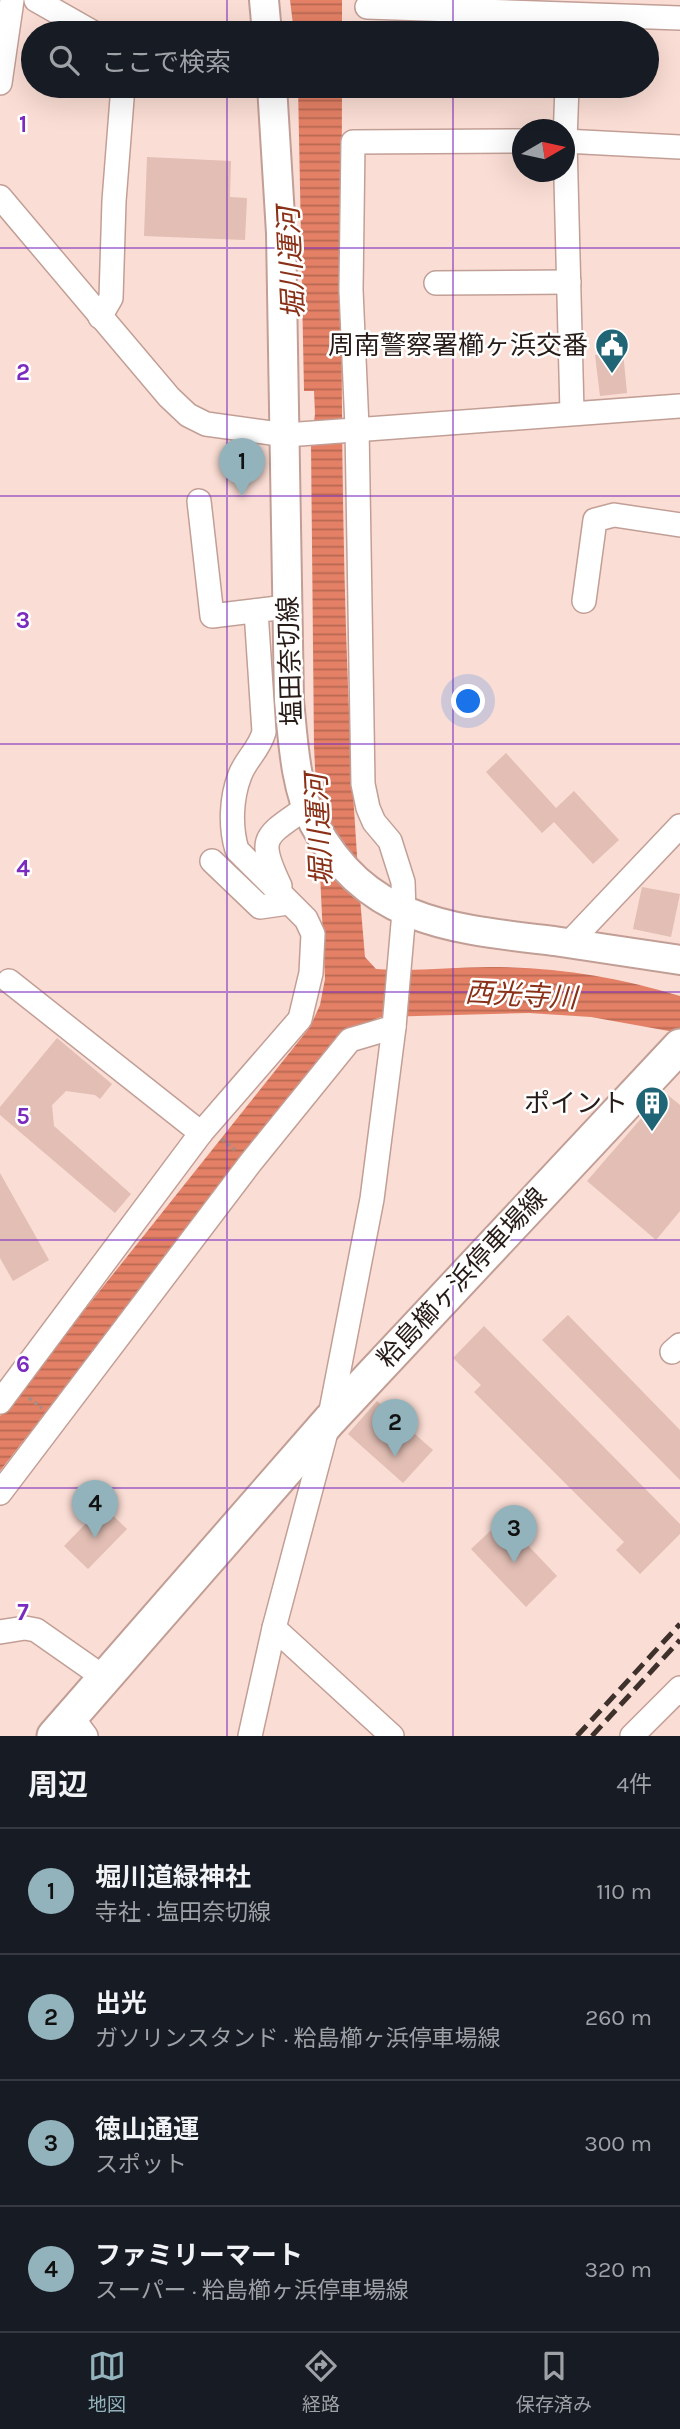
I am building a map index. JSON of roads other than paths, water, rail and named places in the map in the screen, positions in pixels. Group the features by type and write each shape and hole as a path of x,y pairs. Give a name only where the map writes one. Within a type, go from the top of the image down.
{"main road":[{"name":"粭島櫛ヶ浜停車場線","path":"71,1730 106,1679 329,1421 679,1049"}],"street":[{"path":"0,83 12,0"},
{"path":"36,0 73,21"},
{"path":"264,0 266,21"},
{"path":"367,7 390,4 570,15 680,18"},
{"path":"100,317 111,298 114,201 122,98"},
{"name":"塩田奈切線","path":"273,98 291,434 286,607 289,700 295,752 311,816 332,852 366,888 404,912 455,929 680,960"},
{"path":"566,119 567,98"},
{"path":"250,1736 274,1628 329,1421 372,1199 401,963 404,912 398,858 390,841 374,822 363,784 352,428 353,142 512,141"},
{"path":"575,141 680,146"},
{"path":"566,182 572,412"},
{"path":"0,197 100,317 188,415 206,424 291,434 680,406"},
{"path":"436,283 569,282"},
{"path":"199,501 212,616 286,607"},
{"path":"584,601 594,520 614,515 680,525"},
{"path":"9,1396 300,1019 306,1005 313,934 306,919 237,850 231,821 240,774 260,747 264,732 256,611"},
{"path":"288,903 268,860 265,846 270,833 311,816"},
{"path":"569,943 680,826"},
{"path":"212,861 260,907 288,903"},
{"path":"9,981 209,1134"},
{"path":"0,1493 251,1162 350,1040 394,1027"},
{"path":"0,1632 25,1628 36,1630 106,1679"},
{"path":"274,1628 392,1736"},
{"path":"632,1736 680,1688"}],"water":[{"path":"290,0 342,0 342,21 293,21"},
{"path":"298,98 342,98 343,522 350,739 365,957 376,969 513,967 586,974 633,983 680,996 680,1033 591,1017 529,1013 381,1017 350,1029 280,1111 0,1471 0,1416 310,1027 320,1005 325,979 314,746 311,444 315,414 314,391 304,391"}],"railway":[{"path":"577,1736 680,1624"},
{"path":"592,1736 680,1640"}],"place":[{"name":"周南警察署櫛ヶ浜交番","path":"612,375"},
{"name":"堀川道緑神社","path":"242,496"},
{"name":"ポイント","path":"652,1133"},
{"name":"出光","path":"395,1457"},
{"name":"ファミリーマート","path":"95,1538"},
{"name":"徳山通運","path":"514,1563"}],"water label":[{"name":"堀川運河","path":"291,263"},
{"name":"堀川運河","path":"319,830"},
{"name":"西光寺川","path":"521,995"}]}
